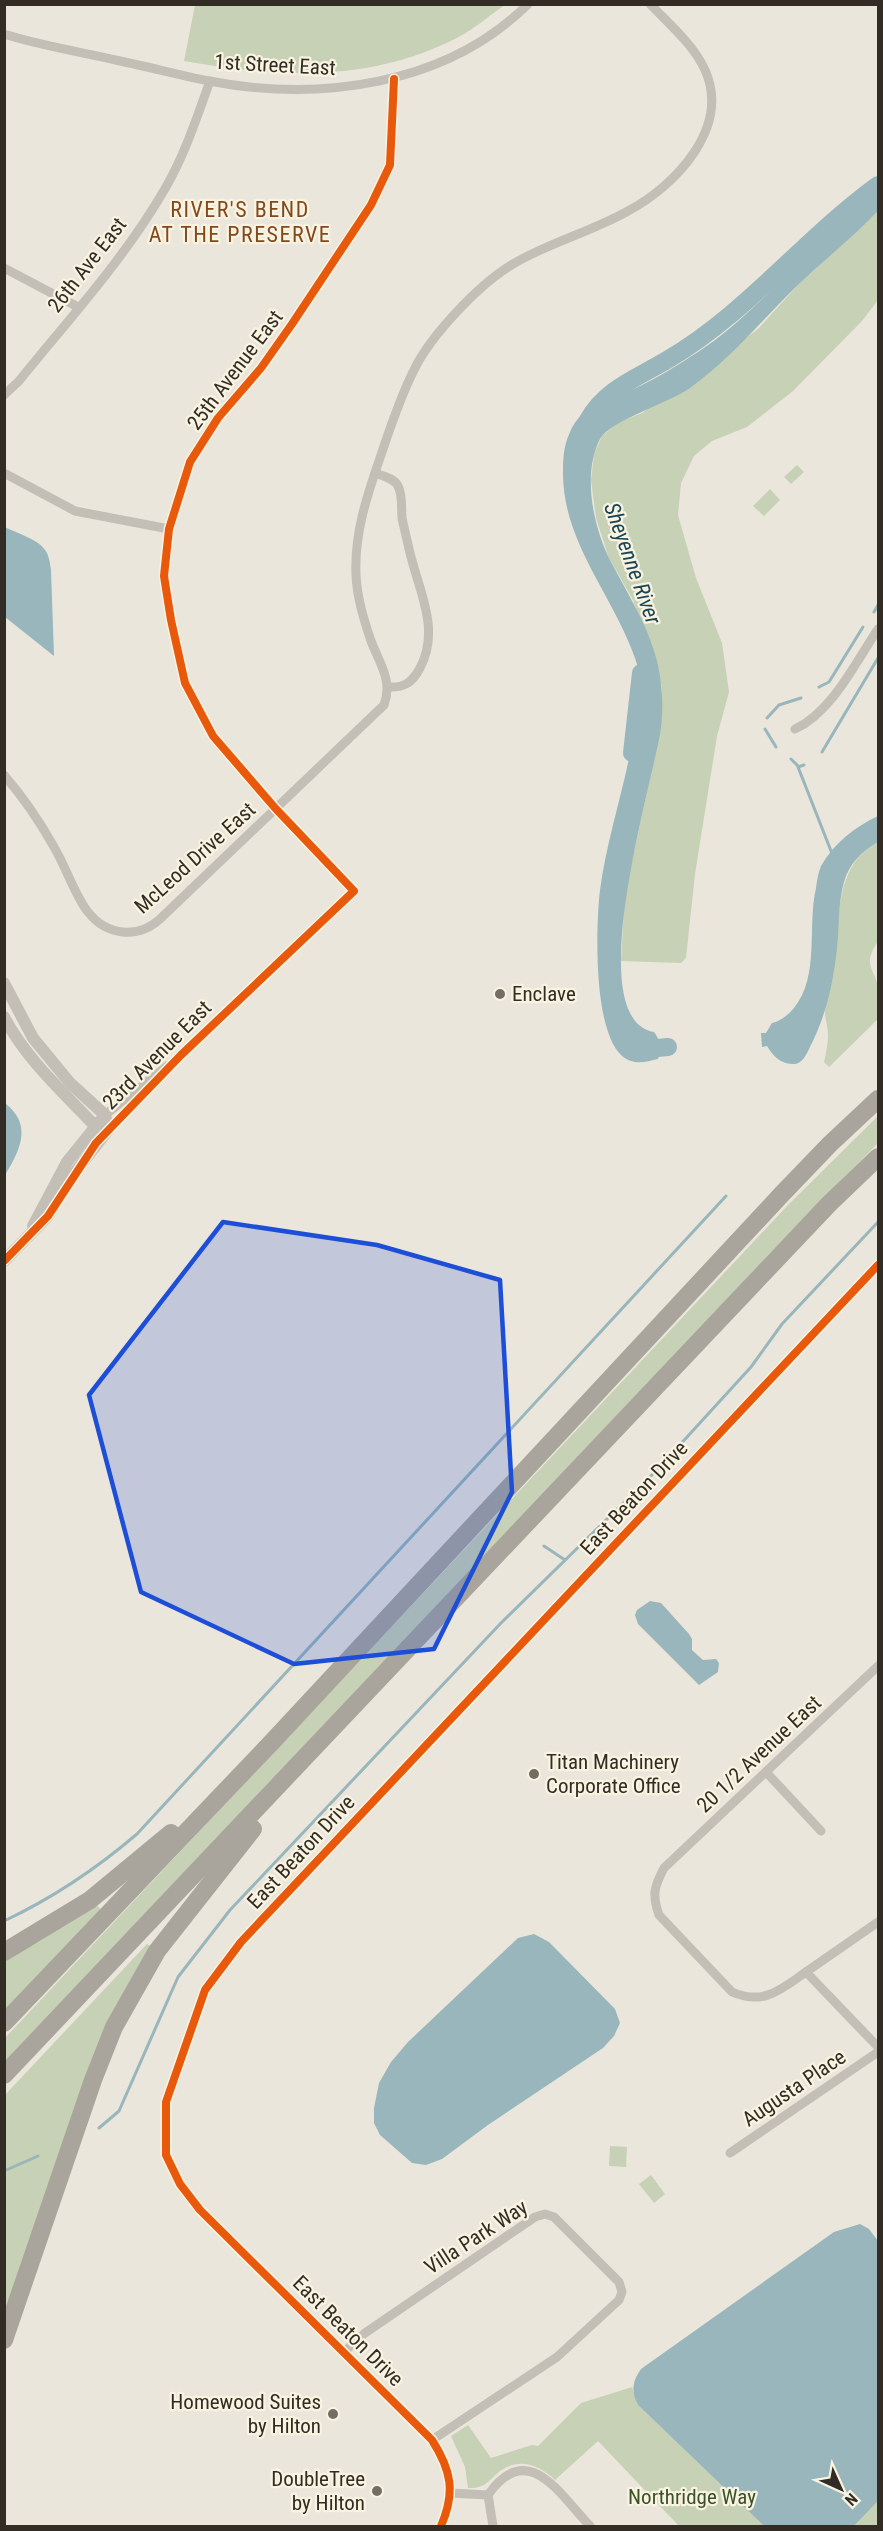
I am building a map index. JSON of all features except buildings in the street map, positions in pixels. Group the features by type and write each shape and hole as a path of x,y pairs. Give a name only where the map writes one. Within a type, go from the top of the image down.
{"highway":[{"path":"4,2023 271,1743 781,1195 830,1144 879,1099"},
{"path":"4,2075 804,1230 879,1157"},
{"path":"4,2340 93,2080 119,2017 157,1951 320,1742"},
{"path":"4,1952 90,1900 113,1882 271,1743"}],"street":[{"name":"1st Street East","path":"4,34 210,81 270,87 356,86 394,78 441,63 495,32 528,4"},
{"path":"375,472 397,484 401,493 402,515 409,550 429,622 427,650 416,677 399,688 388,687 385,671 365,622 356,576 357,540 364,504 375,472 395,415 423,353 483,285 512,264 546,246 626,213 651,198 678,175 693,155 704,136 711,110 710,85 695,52 650,4"},
{"name":"25th Avenue East","path":"354,891 276,809 213,736 185,683 164,576 169,529 190,462 218,418 261,368 292,324 376,195 390,165 394,78"},
{"name":"26th Ave East","path":"4,395 19,381 132,240 166,187 193,129 210,81"},
{"path":"4,268 78,307"},
{"path":"4,473 75,511 169,529"},
{"path":"795,729 815,717 827,705 879,629"},
{"name":"McLeod Drive East","path":"4,775 49,838 87,912 100,924 117,932 130,933 154,924 377,713 384,705 388,687"},
{"name":"23rd Avenue East","path":"4,1261 48,1216 72,1176 108,1130 181,1055 354,891"},
{"path":"4,1017 23,1048 96,1126 108,1130 105,1115 70,1083 33,1038 5,985"},
{"name":"23rd Avenue East","path":"27,1238 67,1162 105,1115 181,1055"},
{"name":"East Beaton Drive","path":"441,2526 447,2513 450,2472 432,2440 200,2210 180,2184 166,2155 166,2102 204,1990 241,1942 879,1265"},
{"name":"20 1/2 Avenue East","path":"806,1972 778,1991 760,1998 745,1998 732,1992 659,1915 654,1901 656,1884 664,1868 879,1666"},
{"path":"766,1772 821,1831"},
{"path":"879,1922 806,1972 879,2047"},
{"name":"Augusta Place","path":"730,2153 879,2052"},
{"name":"Villa Park Way","path":"344,2352 365,2333 535,2217 546,2214 554,2217 619,2282 622,2292 619,2301 557,2356 432,2440"},
{"path":"493,2526 489,2495 506,2475 515,2471 529,2470 545,2479 590,2526"},
{"path":"450,2493 489,2495"}],"highlighted area":[{"path":"223,1222 377,1245 500,1280 512,1492 434,1649 294,1664 141,1592 89,1395"}],"green space":[{"path":"195,4 505,5 464,34 430,50 396,61 362,69 292,73 220,67 184,61"},
{"path":"878,211 878,300 862,321 793,391 747,427 712,441 694,456 681,483 678,515 696,578 722,643 729,692 717,736 695,874 686,958 681,963 621,961 625,893 661,727 662,686 633,600 609,558 596,518 591,480 594,454 602,436 617,423 642,413 758,329 798,285"},
{"path":"797,465 804,472 791,484 784,477"},
{"path":"770,489 780,500 764,516 753,506"},
{"path":"878,842 878,941 871,954 870,964 879,989 878,1019 829,1067 824,1062 828,1035 825,1012 834,971 841,899 852,866 863,853"},
{"path":"878,1116 878,1143 803,1219 5,2068 5,2038 788,1205"},
{"path":"95,1904 101,1909 5,2012 5,1959 43,1939"},
{"path":"147,1944 152,1947 5,2319 5,2095"},
{"path":"610,2146 627,2147 626,2167 609,2166"},
{"path":"651,2175 665,2194 654,2203 639,2184"},
{"name":"Northridge Way","path":"632,2387 638,2405 764,2526 679,2526 598,2441 555,2480 536,2467 514,2464 500,2471 483,2485 468,2488 465,2467 451,2436 468,2425 491,2458 532,2445 538,2446 581,2403"},
{"path":"878,2501 878,2526 854,2526"}],"water":[{"path":"878,176 878,211 868,221 798,285 705,376 680,394 627,419 606,432 600,439 595,453 591,484 599,532 610,560 641,617 651,641 662,691 661,728 636,843 621,944 622,986 632,1017 654,1032 660,1045 660,1051 658,1059 631,1061 618,1052 609,1034 603,1010 599,983 598,929 600,890 608,846 633,739 639,695 639,673 626,635 580,547 572,524 565,500 563,475 566,443 575,423 589,409 660,376 728,330 789,272 842,208"},
{"path":"5,527 42,546 49,559 54,656 5,617"},
{"path":"878,816 878,842 857,859 849,869 844,882 840,902 835,965 822,1020 803,1059 795,1064 788,1064 774,1056 767,1046 762,1047 761,1033 766,1033 772,1023 784,1017 794,1008 802,995 810,966 814,903 820,869 832,850 846,837 861,825"},
{"path":"5,1103 14,1111 19,1120 21,1138 5,1175"},
{"path":"650,1601 661,1603 689,1634 692,1639 692,1650 703,1660 716,1659 719,1663 718,1672 699,1685 638,1624 635,1615 637,1610"},
{"path":"534,1934 549,1942 615,2009 620,2023 614,2036 603,2048 488,2125 442,2159 426,2165 412,2163 380,2135 374,2123 374,2108 379,2083 391,2062 408,2042 518,1938"},
{"path":"860,2224 869,2229 878,2241 878,2501 854,2526 764,2526 638,2405 634,2395 634,2382 641,2369 834,2232"}],"waterway":[{"name":"Sheyenne River","path":"588,420 603,400 613,392 667,360 723,321 851,206 878,185"},
{"path":"874,612 878,605"},
{"path":"819,687 829,682 863,627"},
{"path":"822,752 878,658"},
{"name":"Sheyenne River","path":"632,753 641,673"},
{"path":"767,718 779,705 801,698"},
{"path":"765,729 776,747"},
{"path":"791,759 798,766"},
{"path":"804,765 798,767 833,856"},
{"name":"Sheyenne River","path":"637,1050 668,1047"},
{"path":"4,1921 74,1882 137,1834 726,1196"},
{"path":"99,2128 119,2111 178,1977 230,1910 501,1623 656,1471 751,1367 782,1324 878,1222"},
{"path":"544,1546 565,1560"},
{"path":"4,2171 38,2156"}],"cycle path":[{"path":"4,1261 48,1216 96,1143 181,1055 354,891 276,809 213,736 185,683 164,576 169,529 190,462 218,418 261,368 292,324 371,205 390,165 394,79"},
{"path":"441,2526 449,2502 449,2482 444,2461 432,2440 200,2210 180,2184 166,2155 166,2102 205,1990 241,1942 878,1265"}],"place":[{"name":"Enclave","path":"500,994"},
{"name":"Titan Machinery Corporate Office","path":"534,1774"},
{"name":"Homewood Suites by Hilton","path":"333,2414"},
{"name":"DoubleTree by Hilton","path":"377,2491"}],"district":[{"name":"RIVER'S BEND AT THE PRESERVE","path":"240,222"}]}
